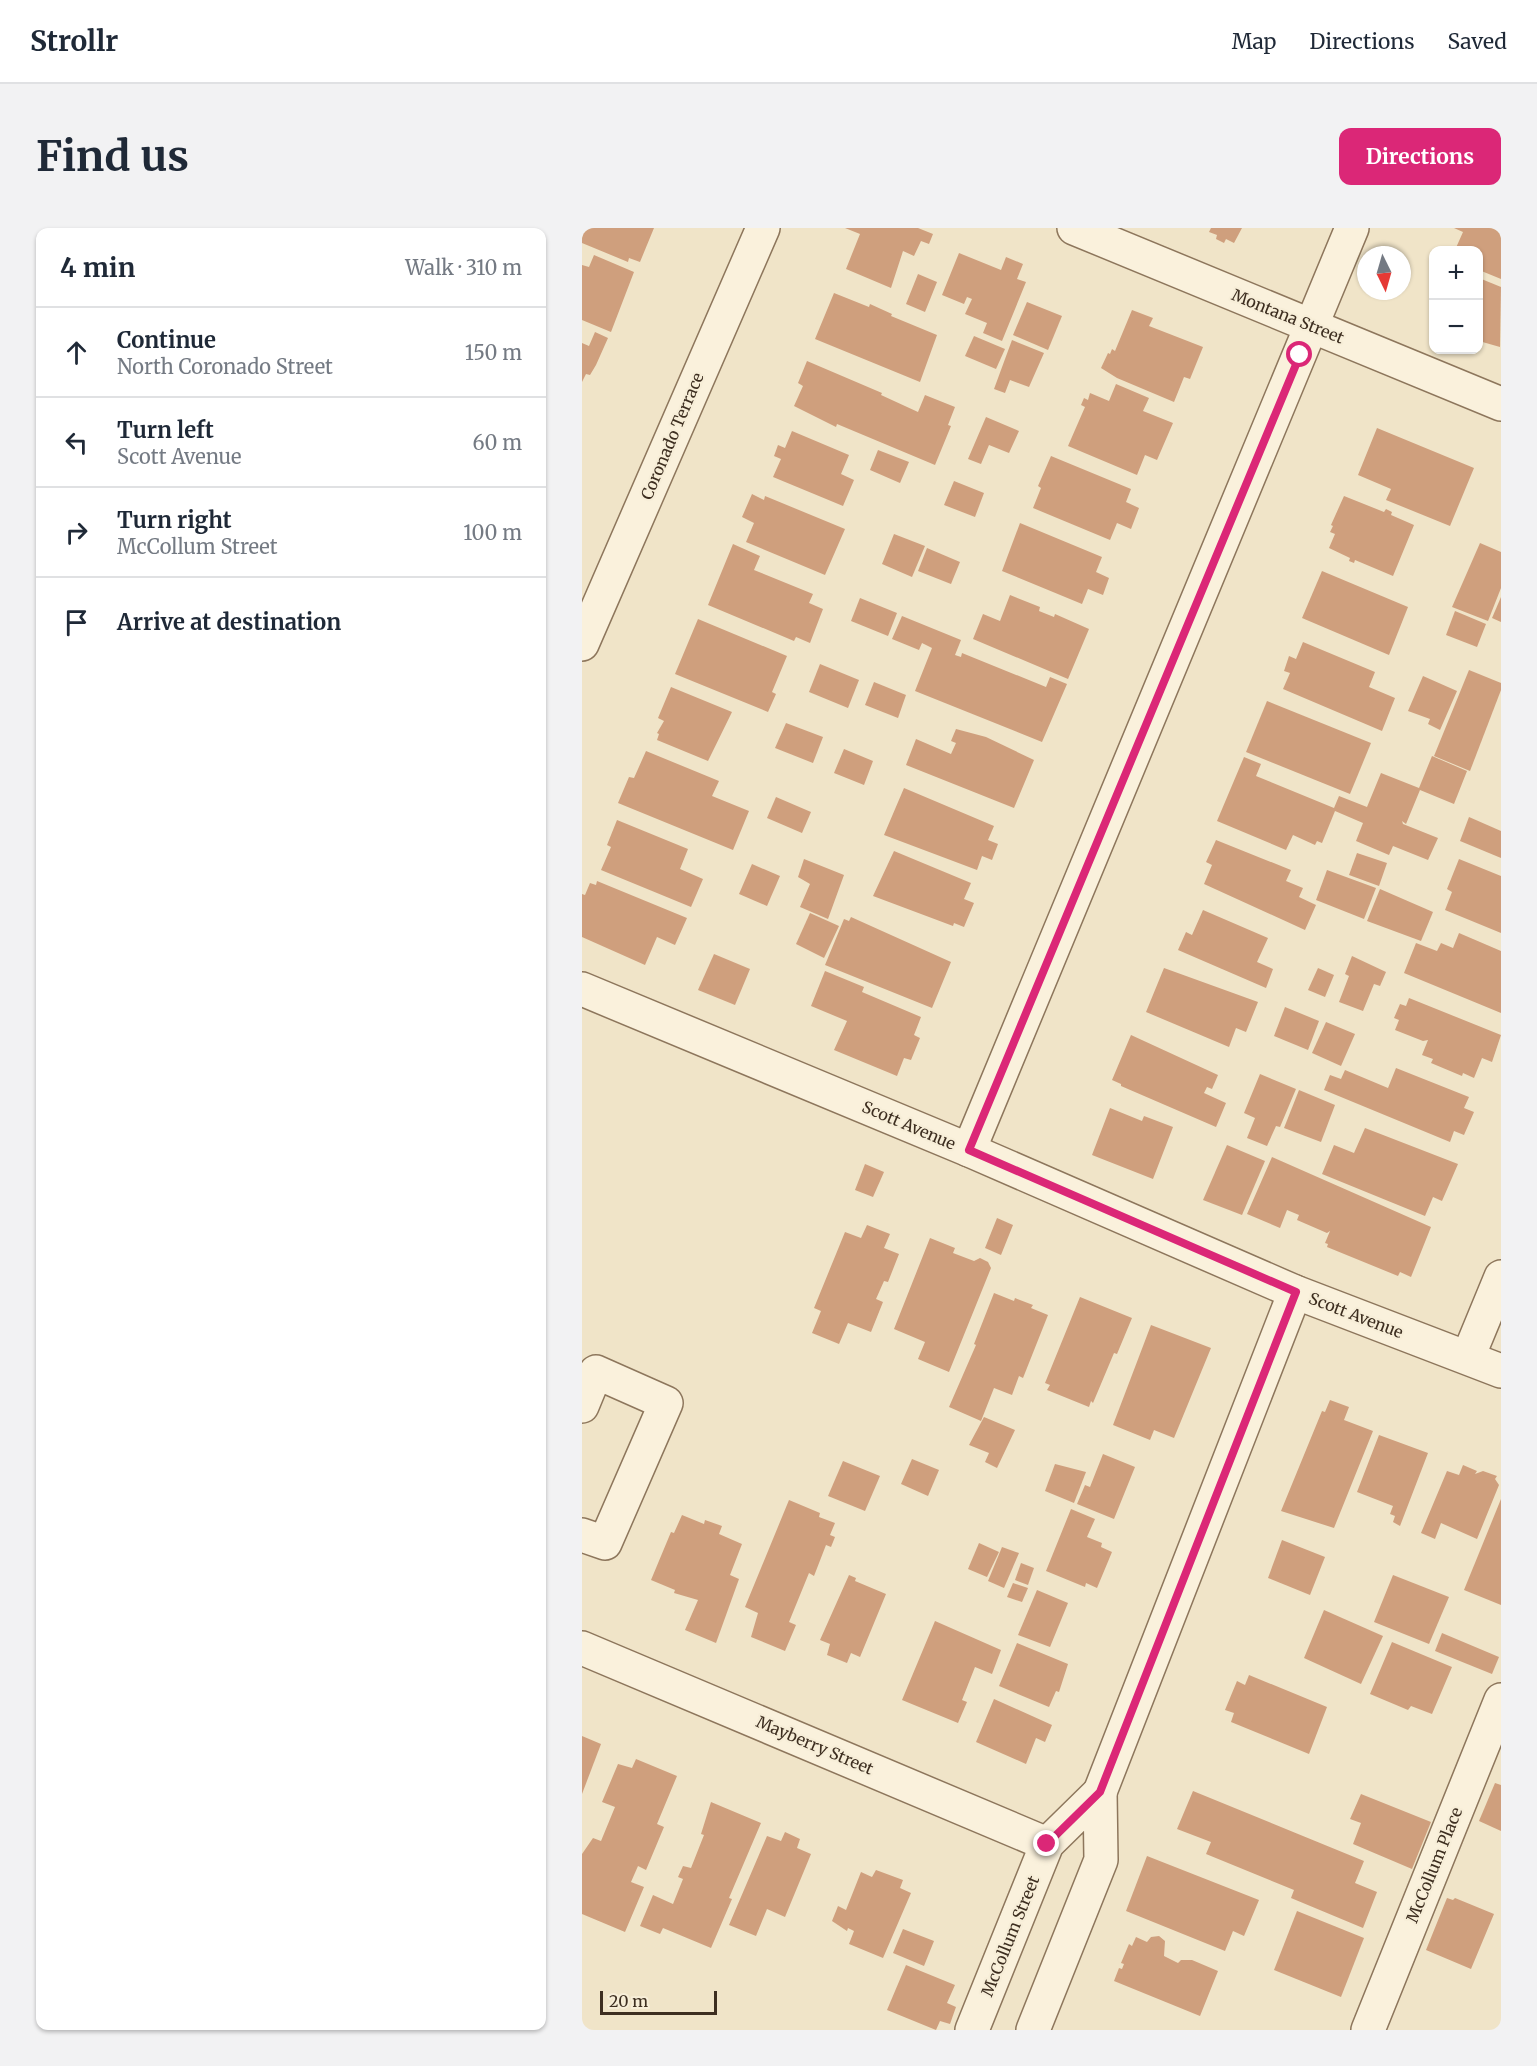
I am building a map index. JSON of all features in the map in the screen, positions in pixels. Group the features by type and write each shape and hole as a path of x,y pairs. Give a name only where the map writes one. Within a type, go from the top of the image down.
{"street":[{"name":"Coronado Terrace","path":"582,644 763,228"},
{"name":"Montana Street","path":"1074,228 1501,404"},
{"path":"969,1150 1352,228"},
{"name":"Scott Avenue","path":"582,989 969,1150 1296,1292 1501,1371"},
{"path":"1468,1357 1501,1277"},
{"name":"McCollum Street","path":"1033,2030 1101,1860 1100,1792 1296,1292"},
{"path":"582,1406 596,1372 666,1402 605,1543 582,1534"},
{"name":"Mayberry Street","path":"582,1648 1047,1844"},
{"name":"McCollum Place","path":"1368,2030 1501,1700"},
{"name":"McCollum Street","path":"972,2030 1047,1844 1100,1792"}],"building":[{"path":"582,228 654,228 640,262 629,258 628,262 582,243"},
{"path":"845,228 918,228 933,234 929,244 921,241 914,256 903,251 891,288 846,269 860,234"},
{"path":"1211,228 1242,228 1234,243 1226,239 1224,243 1216,239 1217,235 1209,232"},
{"path":"1454,228 1501,228 1501,279 1483,272 1483,246 1457,246 1463,232"},
{"path":"959,253 1001,270 1006,257 1023,264 1017,279 1026,282 1002,341 983,333 987,323 965,314 972,299 967,297 964,304 942,295"},
{"path":"594,255 634,272 611,332 582,320 582,265 589,267"},
{"path":"918,274 937,282 925,312 906,304"},
{"path":"1483,280 1501,287 1500,347 1483,342"},
{"path":"834,293 869,307 870,304 892,314 891,316 937,335 920,382 815,339"},
{"path":"1027,302 1062,316 1048,350 1013,335"},
{"path":"1132,310 1153,318 1149,326 1203,347 1190,379 1184,377 1174,402 1117,378 1101,368 1108,353 1110,354 1112,349 1115,351"},
{"path":"595,332 608,338 596,365 590,375 586,374 582,382 582,343 589,346"},
{"path":"974,336 1005,349 996,369 965,356"},
{"path":"1012,340 1044,353 1029,387 1010,380 1005,393 994,389"},
{"path":"807,361 882,393 881,395 918,412 925,395 955,407 948,425 951,426 935,465 837,424 836,427 794,406 803,386 798,383"},
{"path":"1116,384 1149,398 1143,411 1173,423 1157,460 1145,455 1137,475 1068,446 1085,407 1081,405 1084,398 1088,400 1090,393 1109,401"},
{"path":"986,417 1019,431 1009,453 989,445 981,464 968,459"},
{"path":"1377,428 1474,468 1450,526 1386,500 1391,489 1358,475"},
{"path":"792,431 849,455 841,474 854,480 843,506 773,477 781,459 774,456 778,445 785,448"},
{"path":"878,450 909,462 900,483 870,470"},
{"path":"1051,456 1131,489 1126,502 1139,508 1131,529 1117,523 1110,540 1033,508 1041,488 1038,486"},
{"path":"954,481 984,493 975,517 944,505"},
{"path":"752,494 764,500 765,496 845,529 825,575 746,542 754,523 742,517"},
{"path":"1344,496 1384,512 1386,509 1392,512 1391,515 1414,525 1393,576 1355,560 1354,563 1349,561 1350,558 1329,548 1335,534 1330,532 1333,526 1331,525"},
{"path":"1020,523 1102,557 1096,572 1109,578 1103,595 1088,589 1082,604 1002,571"},
{"path":"894,534 925,546 912,577 882,564"},
{"path":"1480,543 1501,552 1501,588 1488,621 1452,607"},
{"path":"733,544 760,556 754,570 813,594 809,603 823,609 810,643 796,637 794,641 708,605"},
{"path":"927,548 960,562 951,584 918,571"},
{"path":"1322,571 1408,607 1389,655 1302,618"},
{"path":"1010,595 1040,607 1039,611 1054,617 1055,614 1089,629 1068,679 973,639 983,614 1000,621"},
{"path":"1501,597 1501,622 1492,618"},
{"path":"860,598 897,613 888,636 851,621"},
{"path":"1455,611 1486,624 1477,647 1446,635"},
{"path":"902,616 961,640 955,655 961,657 962,653 1046,687 1050,677 1067,684 1042,742 915,691 932,648 922,643 919,650 892,639"},
{"path":"698,619 787,656 772,692 776,694 768,712 675,674"},
{"path":"1303,642 1375,672 1369,687 1395,698 1382,731 1283,689 1290,673 1284,671 1289,656 1296,659"},
{"path":"820,664 859,680 848,708 809,692"},
{"path":"1469,670 1501,683 1501,690 1470,771 1434,756"},
{"path":"1423,676 1457,691 1440,730 1428,724 1430,719 1408,711"},
{"path":"874,682 906,695 898,718 865,705"},
{"path":"671,687 732,712 708,761 657,740 659,734 657,733 664,721 658,718"},
{"path":"1267,701 1371,743 1350,794 1246,752"},
{"path":"786,723 823,737 813,763 775,748"},
{"path":"956,729 986,737 1034,760 1014,808 906,765 916,739 951,754 956,743 951,741"},
{"path":"844,749 873,761 864,785 834,773"},
{"path":"646,751 719,781 712,796 749,811 733,850 618,803 629,777 634,778"},
{"path":"1432,756 1467,771 1454,804 1420,790 1406,824 1402,821 1403,824 1438,838 1428,860 1393,846 1389,855 1356,841 1363,823 1335,811 1322,843 1317,841 1315,845 1293,835 1286,850 1217,821 1244,757 1261,764 1256,776 1334,808 1339,796 1367,807 1381,773 1419,788"},
{"path":"904,788 994,826 988,840 998,844 992,860 982,856 977,870 884,835"},
{"path":"776,797 811,812 802,833 767,818"},
{"path":"1469,817 1501,831 1501,858 1460,841"},
{"path":"617,820 688,849 680,869 703,879 691,907 601,870 611,847 607,845"},
{"path":"1216,840 1291,870 1286,881 1303,888 1299,897 1316,905 1305,930 1204,884 1212,865 1206,862"},
{"path":"894,851 971,883 964,899 974,903 964,927 954,923 953,926 873,896"},
{"path":"1357,853 1387,863 1379,886 1349,875"},
{"path":"804,859 844,875 828,919 800,907 810,884 798,877"},
{"path":"1459,859 1501,876 1501,933 1445,910 1452,892 1447,889"},
{"path":"752,864 780,876 767,906 739,894"},
{"path":"1327,870 1376,888 1364,919 1316,900"},
{"path":"597,881 687,918 675,945 657,937 645,965 582,937 582,894 585,895 590,883 596,885"},
{"path":"1380,889 1433,912 1421,941 1367,921"},
{"path":"1203,910 1268,938 1257,962 1273,969 1266,988 1178,950 1186,932 1192,935"},
{"path":"810,913 839,926 824,958 796,944"},
{"path":"851,917 951,962 932,1008 825,965 844,919 849,921"},
{"path":"1459,933 1501,951 1501,1013 1404,973 1416,943 1437,951 1441,943 1453,948"},
{"path":"714,954 750,969 735,1005 698,990"},
{"path":"1352,956 1386,972 1380,986 1374,984 1363,1011 1339,1002 1349,976 1345,974"},
{"path":"1164,968 1258,1002 1246,1032 1236,1028 1229,1047 1146,1012"},
{"path":"1318,968 1334,975 1325,997 1308,990"},
{"path":"825,971 864,987 862,992 921,1017 914,1035 920,1038 911,1060 904,1058 897,1076 834,1050 847,1021 811,1006"},
{"path":"1409,998 1501,1035 1492,1062 1482,1058 1474,1078 1463,1073 1462,1076 1431,1063 1433,1059 1422,1055 1428,1040 1423,1041 1395,1030 1399,1020 1394,1018 1400,1004 1406,1006"},
{"path":"1285,1007 1319,1021 1308,1050 1274,1036"},
{"path":"1326,1022 1355,1034 1341,1066 1312,1053"},
{"path":"1131,1035 1218,1075 1212,1089 1207,1087 1204,1093 1226,1103 1216,1127 1112,1080"},
{"path":"1396,1068 1469,1097 1464,1108 1474,1112 1464,1135 1454,1131 1450,1142 1324,1090 1330,1075 1341,1079 1345,1070 1388,1088"},
{"path":"1260,1074 1296,1089 1280,1127 1276,1126 1267,1146 1247,1138 1255,1118 1244,1113"},
{"path":"1299,1090 1335,1105 1321,1142 1284,1128"},
{"path":"1110,1108 1142,1121 1144,1116 1173,1127 1153,1179 1092,1155"},
{"path":"1365,1128 1458,1164 1442,1201 1433,1197 1425,1216 1322,1174 1334,1145 1354,1153"},
{"path":"1227,1145 1265,1161 1242,1215 1203,1200"},
{"path":"1272,1157 1431,1227 1411,1277 1400,1272 1398,1276 1327,1247 1328,1244 1325,1243 1330,1231 1327,1233 1297,1220 1299,1215 1287,1210 1280,1228 1247,1214"},
{"path":"865,1164 884,1172 873,1197 855,1190"},
{"path":"997,1218 1013,1225 1001,1255 985,1248"},
{"path":"867,1225 890,1234 884,1248 899,1254 888,1282 884,1281 876,1299 883,1302 871,1332 848,1323 839,1344 812,1333 821,1311 814,1308 845,1232 861,1238"},
{"path":"930,1238 955,1248 953,1253 974,1261 980,1258 988,1262 991,1268 949,1372 918,1359 925,1342 894,1329"},
{"path":"994,1293 1033,1305 1031,1308 1048,1315 1023,1378 1019,1376 1012,1395 994,1388 981,1421 949,1407 976,1345 974,1344"},
{"path":"1080,1297 1132,1318 1117,1354 1114,1353 1093,1403 1091,1401 1089,1407 1047,1390 1050,1385 1045,1383"},
{"path":"1151,1325 1211,1348 1174,1438 1154,1430 1150,1440 1113,1425"},
{"path":"1330,1400 1349,1407 1344,1420 1373,1431 1334,1528 1281,1511 1322,1411 1325,1412"},
{"path":"984,1417 1015,1430 997,1468 985,1462 989,1453 969,1445"},
{"path":"1379,1435 1428,1453 1400,1526 1393,1522 1395,1516 1390,1514 1393,1506 1357,1492"},
{"path":"1103,1454 1135,1467 1114,1519 1077,1504 1085,1485 1090,1487"},
{"path":"912,1459 939,1470 928,1496 901,1484"},
{"path":"843,1461 880,1476 865,1511 828,1496"},
{"path":"1055,1464 1086,1472 1074,1503 1045,1491"},
{"path":"1463,1465 1477,1471 1475,1474 1483,1471 1497,1476 1495,1479 1499,1485 1477,1539 1441,1523 1435,1539 1421,1533 1447,1471 1459,1475"},
{"path":"1501,1499 1501,1605 1464,1590"},
{"path":"789,1500 820,1513 819,1517 835,1523 830,1535 835,1537 831,1547 826,1545 814,1576 809,1573 789,1622 796,1625 785,1651 751,1637 758,1613 745,1607"},
{"path":"1071,1509 1095,1519 1087,1537 1102,1543 1101,1547 1112,1552 1097,1588 1086,1583 1085,1587 1046,1571"},
{"path":"682,1515 704,1524 705,1520 722,1526 719,1534 742,1544 730,1575 739,1579 716,1643 685,1630 698,1600 674,1593 675,1590 651,1580 671,1532 674,1533"},
{"path":"1282,1540 1325,1557 1310,1595 1268,1578"},
{"path":"979,1543 999,1552 987,1577 968,1569"},
{"path":"1002,1547 1019,1553 1004,1588 988,1581"},
{"path":"1021,1563 1034,1568 1028,1585 1015,1580"},
{"path":"849,1575 856,1578 855,1581 886,1594 860,1657 851,1653 847,1663 827,1655 830,1644 820,1640"},
{"path":"1393,1575 1449,1597 1429,1644 1374,1622"},
{"path":"1013,1583 1028,1588 1022,1602 1007,1597"},
{"path":"1037,1590 1068,1603 1050,1647 1018,1635"},
{"path":"1324,1610 1383,1636 1361,1684 1304,1658"},
{"path":"935,1621 1001,1650 992,1674 975,1667 962,1700 967,1702 958,1723 902,1700"},
{"path":"1442,1633 1499,1657 1492,1674 1435,1651"},
{"path":"1392,1642 1452,1667 1432,1714 1411,1706 1408,1710 1370,1694"},
{"path":"1017,1643 1068,1664 1059,1692 1056,1691 1049,1707 999,1686"},
{"path":"1249,1675 1327,1707 1309,1754 1231,1722 1234,1713 1225,1710 1237,1681 1245,1685"},
{"path":"994,1699 1052,1725 1045,1742 1036,1738 1026,1764 976,1742"},
{"path":"582,1736 601,1744 582,1794"},
{"path":"636,1759 677,1776 657,1824 664,1827 646,1870 638,1866 631,1882 644,1887 625,1932 582,1914 582,1854 593,1838 601,1841 615,1807 602,1802 618,1764 632,1768"},
{"path":"1495,1783 1501,1785 1501,1831 1479,1821"},
{"path":"1193,1791 1364,1861 1355,1883 1377,1892 1363,1928 1291,1898 1294,1890 1206,1854 1211,1842 1177,1829"},
{"path":"1361,1794 1431,1822 1412,1869 1353,1844 1361,1823 1350,1819"},
{"path":"711,1802 761,1823 729,1898 732,1899 711,1948 663,1928 660,1934 640,1926 653,1895 673,1904 683,1879 678,1877 683,1866 691,1868 704,1835 701,1834"},
{"path":"785,1832 800,1839 797,1848 811,1854 785,1917 767,1909 756,1936 729,1925 767,1836 781,1841"},
{"path":"1147,1856 1259,1900 1244,1936 1233,1931 1225,1951 1126,1911"},
{"path":"876,1870 903,1880 900,1888 911,1893 883,1958 849,1944 854,1931 848,1928 847,1931 832,1921 838,1906 846,1910 861,1872 872,1877"},
{"path":"1447,1898 1453,1900 1455,1898 1494,1914 1471,1969 1426,1950"},
{"path":"1297,1911 1364,1938 1341,1997 1274,1970"},
{"path":"903,1929 934,1941 924,1966 893,1953"},
{"path":"1159,1936 1165,1941 1164,1956 1178,1963 1181,1960 1192,1960 1218,1971 1200,2016 1114,1981 1119,1968 1122,1969 1124,1964 1121,1963 1129,1944 1132,1946 1136,1937 1147,1942 1151,1937"},
{"path":"906,1965 955,1985 947,2003 956,2007 950,2024 940,2021 936,2030 887,2010"}],"route":[{"path":"1047,1844 1100,1792 1296,1292 969,1150 1300,355"}]}
